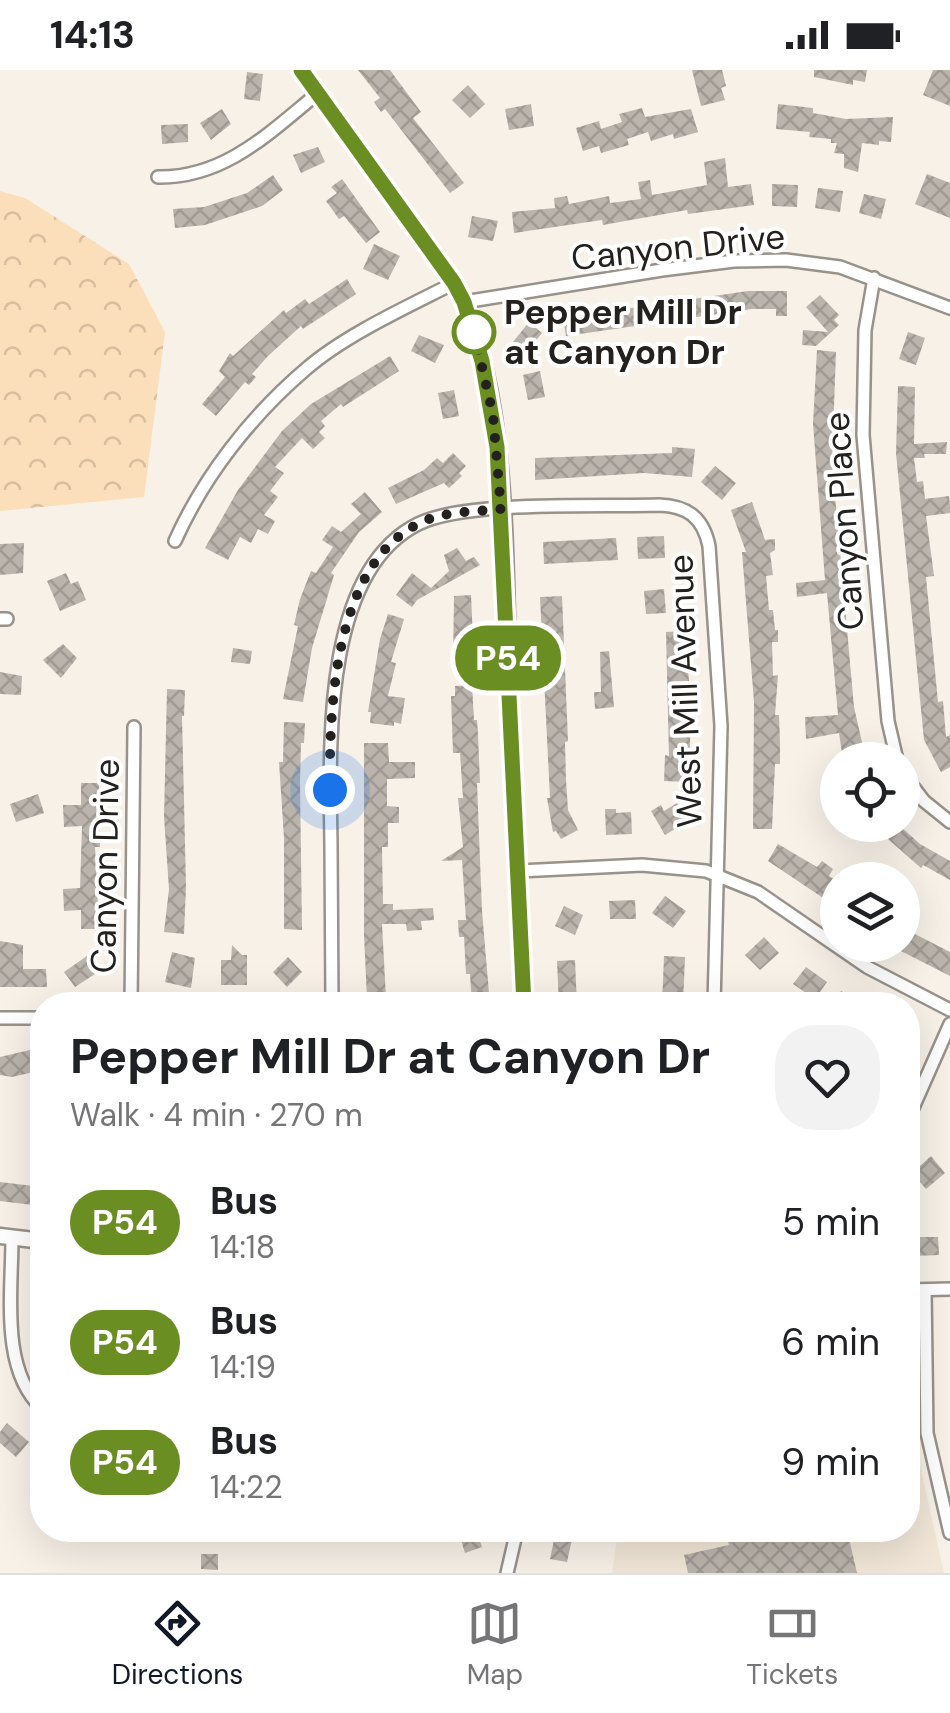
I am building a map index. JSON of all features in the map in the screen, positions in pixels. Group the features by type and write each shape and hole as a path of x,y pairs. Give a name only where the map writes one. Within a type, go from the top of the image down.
{"street":[{"path":"301,70 454,283 464,302 493,415 501,509 524,992"},
{"path":"158,178 190,176 219,166 260,140 317,94"},
{"name":"Canyon Drive","path":"464,302 662,270 755,260 816,262 874,278 950,308"},
{"name":"Canyon Place","path":"874,278 865,330 863,435 893,742"},
{"path":"175,540 193,500 235,442 307,368 384,319 454,283"},
{"name":"West Mill Avenue","path":"501,509 671,506 688,509 703,526 720,684 714,992"},
{"path":"332,992 330,754 339,660 350,614 369,571 409,529 443,515 501,509"},
{"name":"Canyon Drive","path":"131,992 134,727"},
{"path":"920,796 950,822"},
{"path":"519,871 642,865 694,868 718,874 758,892 867,966 916,992"},
{"path":"920,994 950,1010"},
{"path":"0,1018 30,1018"},
{"path":"920,1092 950,1024"},
{"path":"6,1237 9,1344 20,1383 30,1394"},
{"path":"920,1290 950,1289"},
{"path":"925,1290 926,1433 946,1495 950,1533"},
{"path":"507,1573 514,1542"}],"shaded area":[{"path":"920,1464 944,1573 612,1573 616,1542 920,1542"}],"green space":[{"path":"0,191 25,198 129,264 165,332 144,497 0,511"}],"building":[{"path":"358,70 390,70 421,112 413,118 464,183 450,193 385,109 381,112 374,102 380,98"},
{"path":"692,70 722,70 725,100 701,106"},
{"path":"814,70 867,70 865,82 853,80 853,85 814,77"},
{"path":"933,70 950,70 950,106 923,95"},
{"path":"247,72 263,74 260,101 244,99"},
{"path":"468,85 485,104 470,118 452,100"},
{"path":"531,104 534,126 509,130 505,109"},
{"path":"778,104 813,108 813,113 846,119 893,117 891,142 862,143 858,172 844,168 844,154 834,153 837,143 831,143 831,139 809,137 810,132 776,129"},
{"path":"642,108 645,117 691,109 698,132 651,141 648,132 627,139 629,145 601,153 599,146 583,151 576,128 599,121 601,129 622,122 619,114"},
{"path":"222,109 231,124 211,140 200,123"},
{"path":"188,124 188,142 162,144 161,125"},
{"path":"318,147 325,162 301,173 293,155"},
{"path":"725,158 728,187 751,184 754,205 514,233 512,212 555,208 554,198 567,196 569,204 609,196 610,203 641,199 638,182 650,180 652,195 707,185 704,162"},
{"path":"927,174 950,183 950,218 915,204"},
{"path":"273,175 283,190 262,206 205,225 175,228 173,209 204,207 247,193"},
{"path":"342,179 380,232 366,243 326,201 337,193 331,187"},
{"path":"772,184 798,185 797,207 772,206"},
{"path":"818,188 843,191 840,212 815,208"},
{"path":"864,194 886,199 881,219 859,213"},
{"path":"472,216 498,221 493,241 468,237"},
{"path":"374,244 400,256 388,280 363,269"},
{"path":"347,279 356,294 303,329 301,326 268,356 252,374 256,377 249,385 245,382 216,416 202,404 225,377 219,371 230,353 233,356 284,310 286,313 305,299 309,304"},
{"path":"748,291 787,291 787,316 776,316 776,309 752,309 566,336 563,318"},
{"path":"820,295 839,315 834,320 839,325 816,346 802,345 803,330 828,332 806,307"},
{"path":"529,322 542,333 526,353 513,342"},
{"path":"908,332 925,338 916,365 899,359"},
{"path":"419,335 444,345 435,363 411,351"},
{"path":"817,350 836,352 832,462 854,707 862,742 840,742 839,733 806,739 805,717 838,715 827,593 797,597 796,583 825,580 813,424"},
{"path":"390,356 399,371 343,407 341,404 321,421 325,426 319,432 325,438 313,449 302,438 275,467 284,473 270,491 278,497 264,515 275,521 268,534 258,529 251,543 240,537 228,560 205,548 238,490 282,431 311,404"},
{"path":"540,371 545,397 528,400 523,375"},
{"path":"898,386 915,387 914,444 947,442 946,454 914,458 917,482 923,481 925,499 949,496 950,505 950,513 926,516 934,576 926,577 938,702 943,701 946,737 950,735 950,767 941,772 924,740 896,453"},
{"path":"454,390 459,416 443,419 438,393"},
{"path":"672,447 695,449 692,477 644,473 535,480 535,458 672,453"},
{"path":"453,453 466,466 449,488 444,483 396,504 388,488 424,470 437,458 443,463"},
{"path":"715,466 736,483 722,500 701,482"},
{"path":"365,492 382,512 359,532 331,573 334,575 312,648 303,702 283,699 300,599 311,571 316,573 333,547 322,540 332,526 341,532 361,514 351,504"},
{"path":"752,502 765,540 775,539 775,550 770,553 773,575 766,576 769,610 773,610 778,630 778,642 772,642 773,676 778,675 775,715 779,715 780,764 775,764 772,829 753,829 754,702 742,552 746,552 731,510"},
{"path":"664,536 665,558 638,559 637,537"},
{"path":"616,538 618,560 544,564 543,542"},
{"path":"24,543 23,573 0,575 0,544"},
{"path":"457,548 466,561 474,557 480,565 417,600 412,607 396,595 412,573 431,588 449,571 444,555"},
{"path":"66,573 71,584 78,581 86,600 60,611 47,581"},
{"path":"664,589 666,613 646,614 644,591"},
{"path":"471,595 474,661 453,662 454,596"},
{"path":"562,596 568,810 578,830 561,839 553,832 547,798 540,597"},
{"path":"388,614 404,619 391,662 396,663 388,696 405,698 401,724 394,722 394,726 370,723 368,712"},
{"path":"685,631 691,706 689,782 664,781 665,755 669,756 666,632"},
{"path":"63,644 77,658 61,678 43,660"},
{"path":"233,648 252,651 250,664 231,662"},
{"path":"609,651 614,707 595,709 594,692 601,692 600,652"},
{"path":"0,672 22,676 21,695 0,694"},
{"path":"472,685 477,720 482,911 489,992 471,992 470,974 466,974 464,937 459,937 458,920 466,920 462,860 441,861 463,847 458,798 463,798 460,753 453,753 451,696 455,696 455,686"},
{"path":"167,689 185,690 184,934 164,932 169,889 164,817"},
{"path":"284,722 305,723 300,783 302,930 284,929 279,762 283,762"},
{"path":"364,743 388,743 389,762 415,762 415,778 387,779 387,806 399,807 399,823 388,823 388,847 382,847 383,904 393,904 393,910 433,908 434,920 421,921 422,930 407,931 406,924 382,924 386,992 367,992"},
{"path":"81,783 99,783 100,847 95,847 99,929 81,929 81,910 64,911 63,889 80,888 82,826 64,827 63,805 81,805"},
{"path":"38,794 44,813 16,822 10,804"},
{"path":"677,803 687,822 665,835 651,811 661,805 664,811"},
{"path":"605,809 631,812 632,834 606,835"},
{"path":"891,842 918,842 950,861 950,880 923,865 921,868 920,862 914,862"},
{"path":"778,844 817,867 820,863 820,896 768,861"},
{"path":"665,896 686,911 673,928 652,913"},
{"path":"635,900 636,919 610,919 609,901"},
{"path":"564,906 583,915 575,935 555,926"},
{"path":"764,937 779,953 760,970 745,955"},
{"path":"920,937 950,952 950,976 920,961"},
{"path":"0,941 23,945 23,969 46,969 47,987 0,987"},
{"path":"232,945 247,955 247,985 221,985 221,960 231,960"},
{"path":"172,952 195,958 191,988 165,982"},
{"path":"87,956 98,972 75,987 64,972"},
{"path":"664,956 685,957 684,992 663,992"},
{"path":"288,957 302,972 287,987 273,972"},
{"path":"575,960 576,992 558,992 557,961"},
{"path":"806,967 827,982 820,992 805,992 793,984"},
{"path":"30,1050 30,1073 0,1075 0,1057"},
{"path":"931,1156 945,1173 926,1189 920,1182 920,1166"},
{"path":"0,1182 30,1186 30,1205 0,1201"},
{"path":"920,1237 938,1237 939,1255 920,1256"},
{"path":"7,1423 29,1442 16,1457 0,1443 0,1432"},
{"path":"462,1542 480,1542 482,1547 465,1553"},
{"path":"554,1542 571,1542 567,1562 550,1559"},
{"path":"728,1542 850,1542 857,1573 688,1573 684,1555 729,1545"},
{"path":"201,1554 218,1554 218,1570 201,1569"}],"bus line":[{"name":"P54","path":"301,70 454,283 464,302 488,384 500,477 524,992"}],"place":[{"name":"Pepper Mill Dr at Canyon Dr","path":"474,332"}],"route":[{"path":"330,790 339,660 356,596 369,571 398,537 420,522 443,515 501,509 493,415 474,332"}]}
